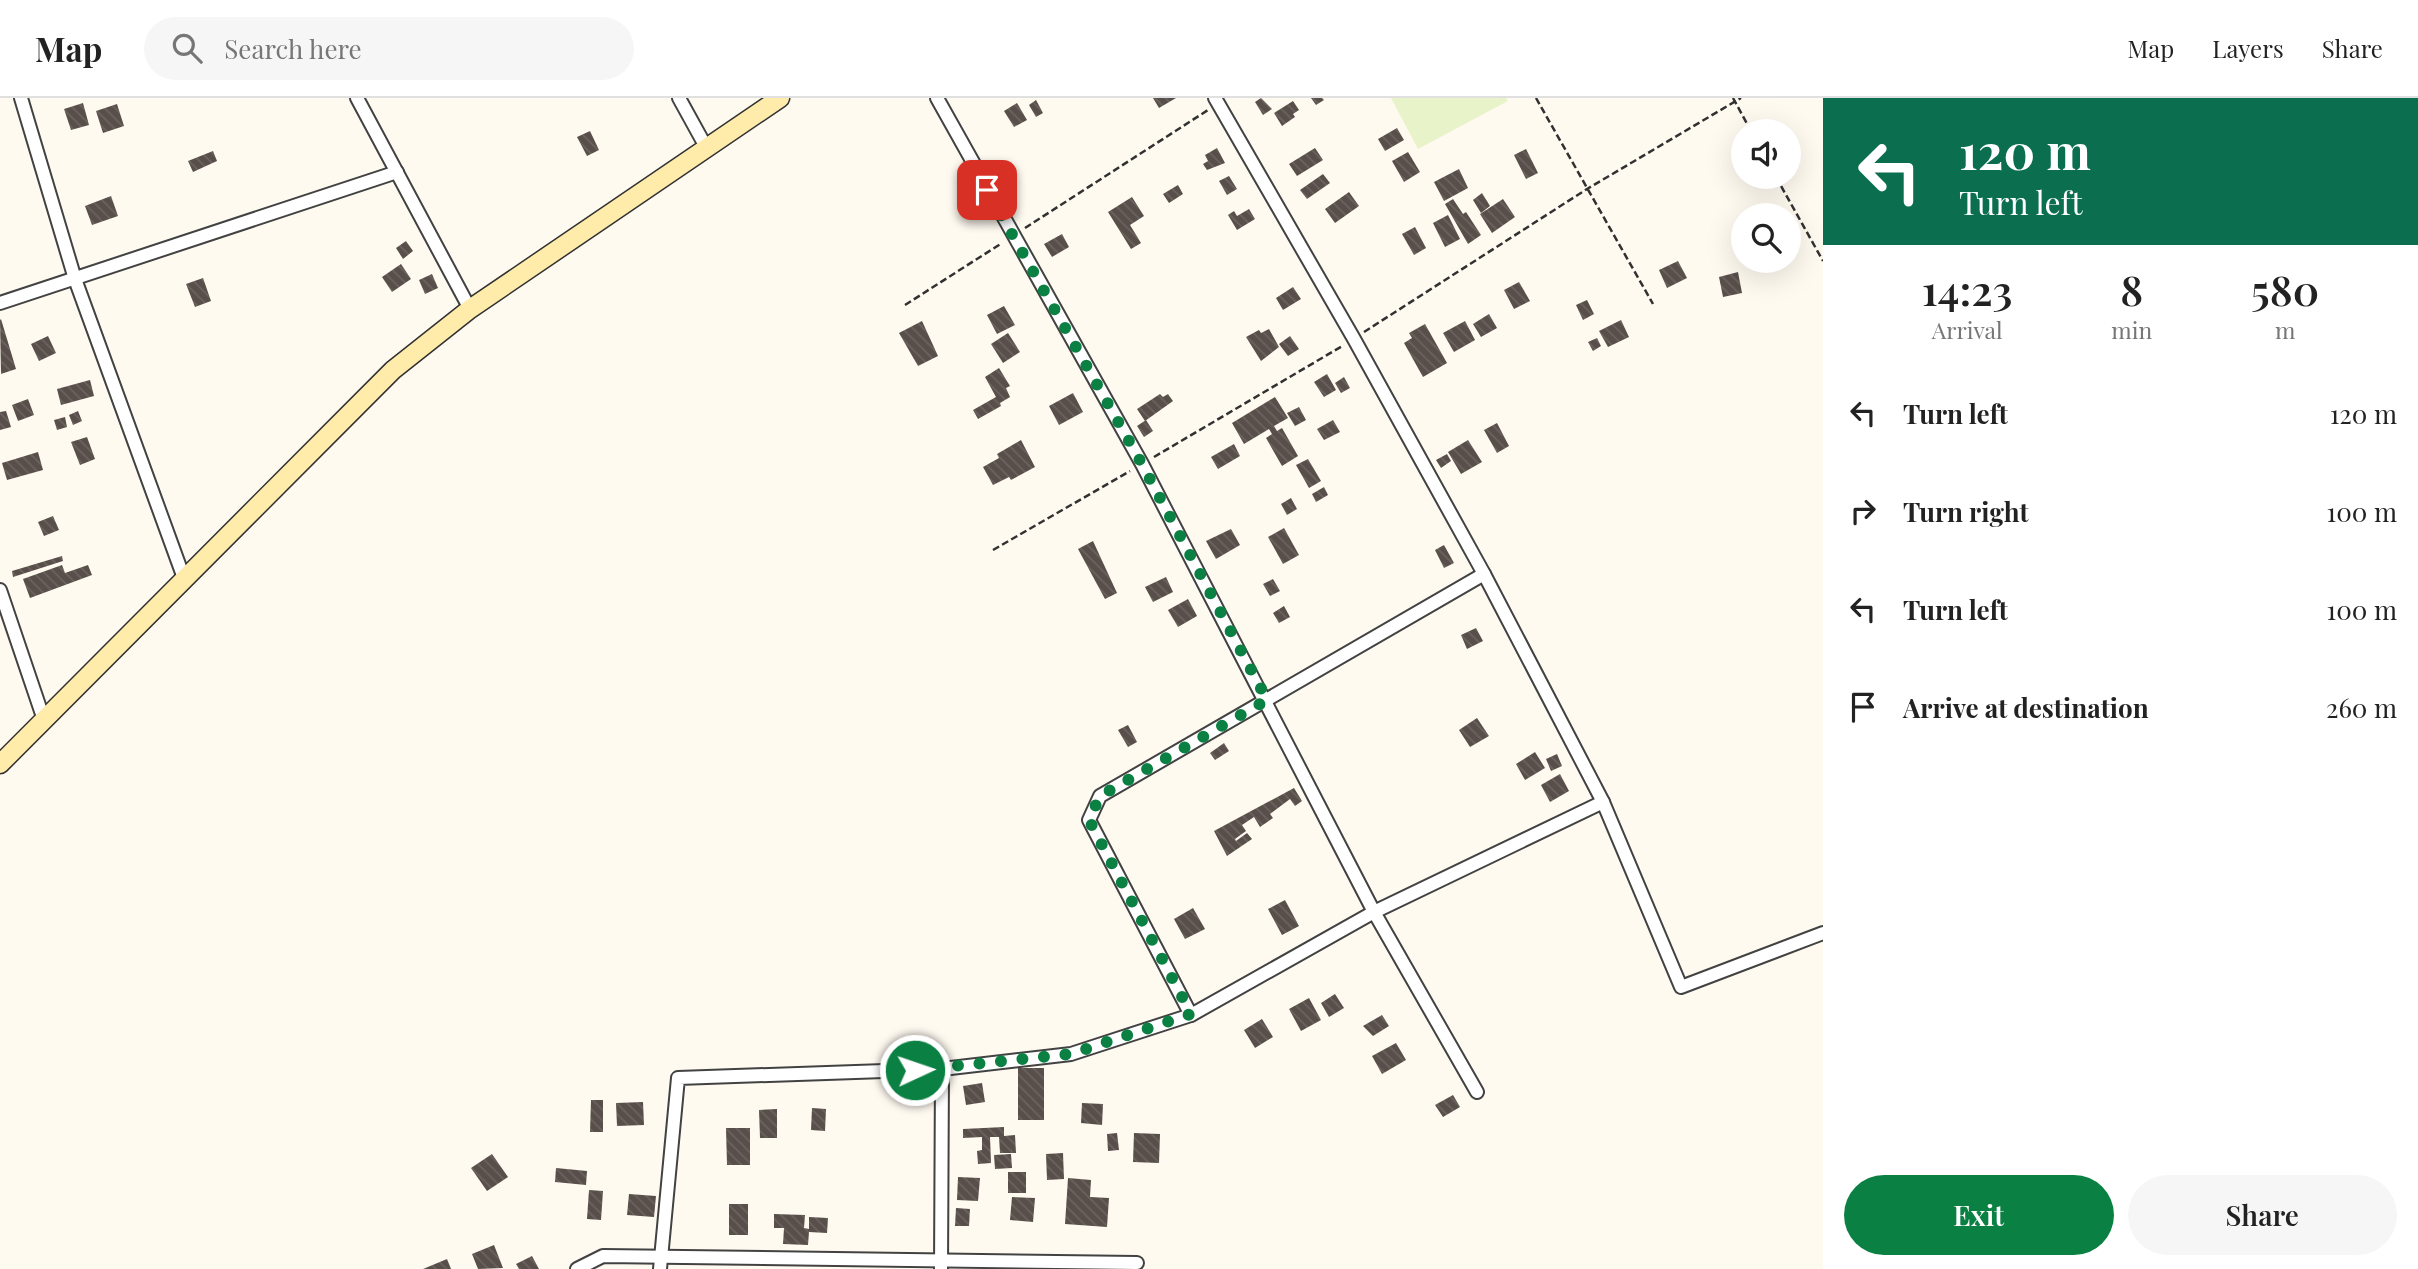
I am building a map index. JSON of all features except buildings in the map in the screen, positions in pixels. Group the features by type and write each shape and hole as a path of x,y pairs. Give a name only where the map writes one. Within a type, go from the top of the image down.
{"street":[{"path":"21,98 75,279 185,581"},
{"path":"357,98 470,309"},
{"path":"679,98 706,147"},
{"path":"0,764 393,370 470,309 780,98"},
{"path":"937,98 1142,464 1267,700 1374,912 1477,1092"},
{"path":"1217,101 1354,339 1484,575 1602,802 1681,987 1823,933"},
{"path":"0,303 397,172"},
{"path":"1191,1014 1089,820 1100,796 1484,575"},
{"path":"0,590 44,720"},
{"path":"660,1263 678,1078 942,1069 1071,1054 1191,1014 1374,912 1602,802"},
{"path":"941,1265 942,1069"},
{"path":"578,1269 603,1256 660,1263 1137,1263"}],"path":[{"path":"1536,98 1653,304"},
{"path":"993,550 1354,339 1587,188 1741,98"},
{"path":"1734,100 1744,119"},
{"path":"905,305 1217,101"},
{"path":"1783,189 1823,261"}],"green space":[{"path":"1391,98 1506,98 1508,101 1418,149"}],"route":[{"path":"915,1070 1071,1054 1191,1014 1089,820 1100,796 1267,700 1142,464 987,190"}]}
